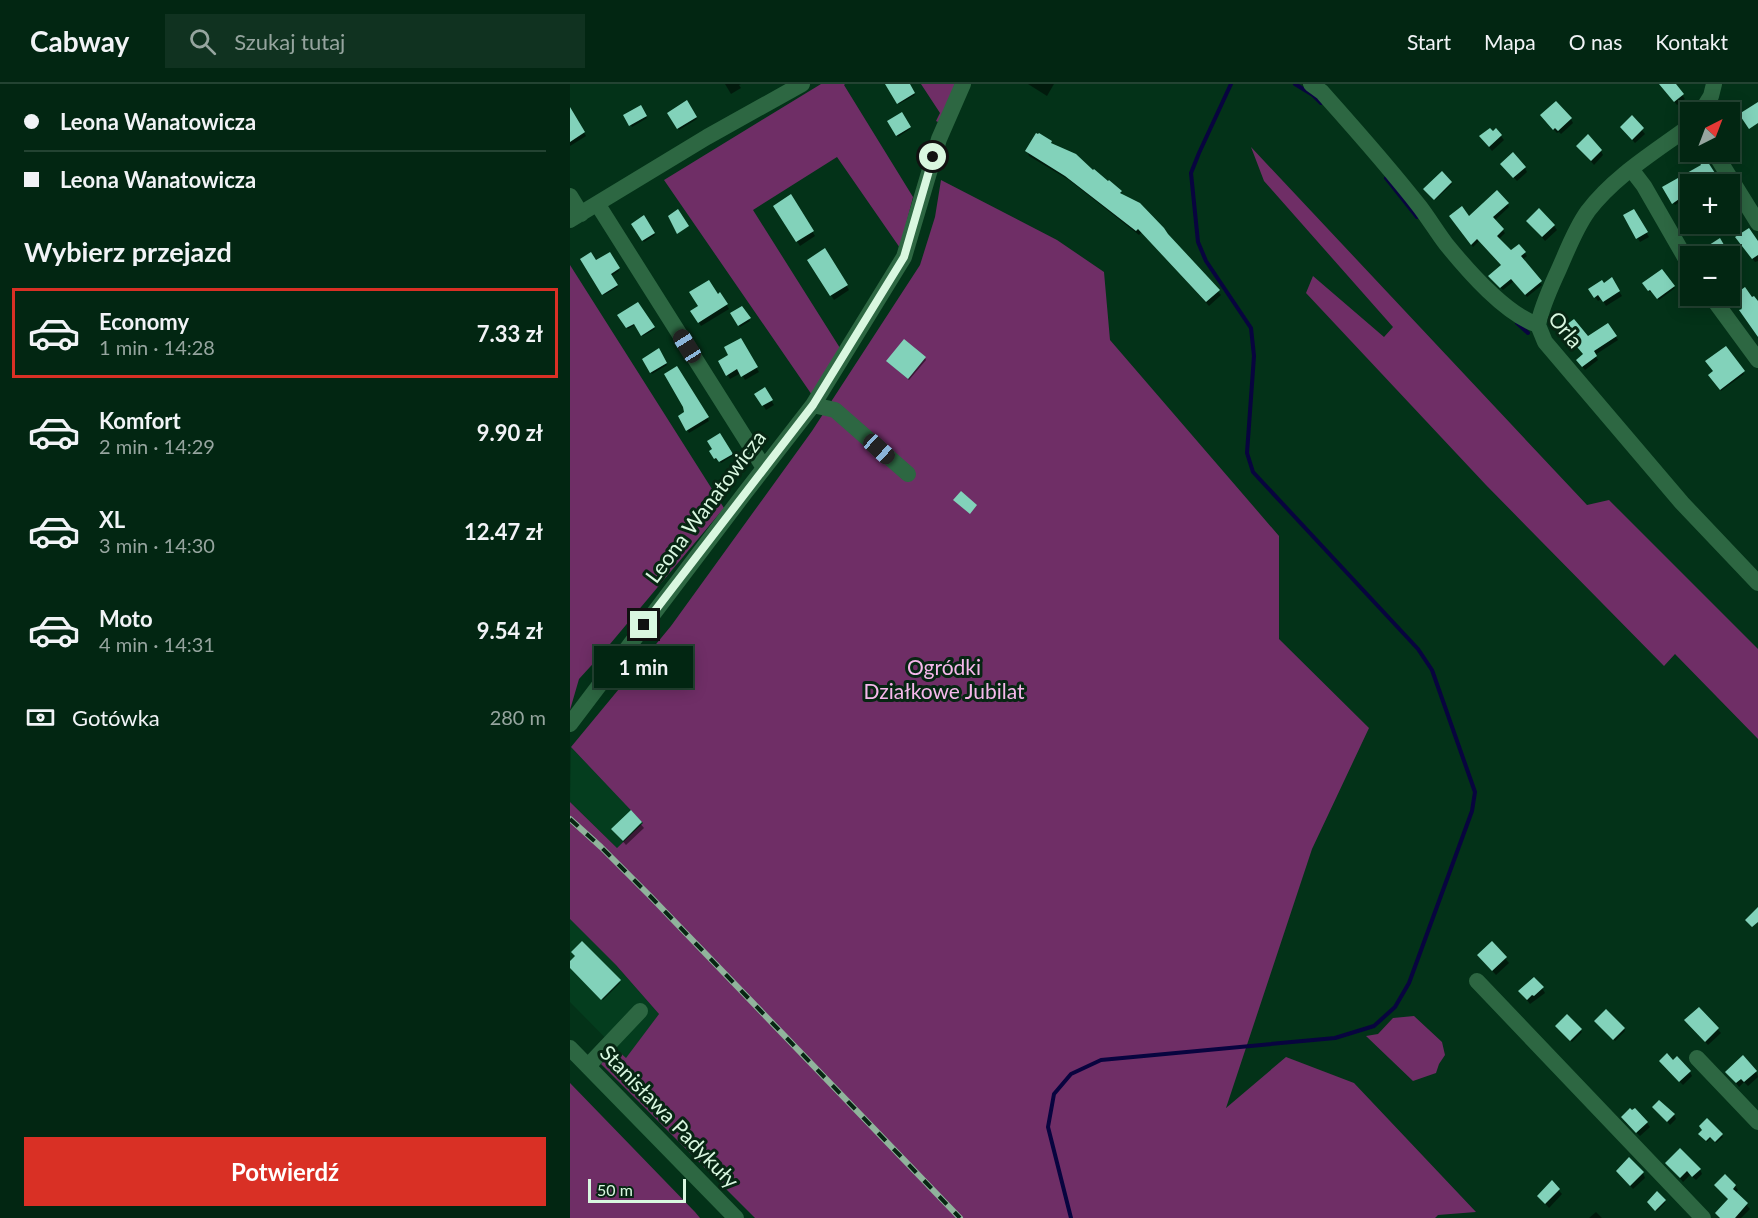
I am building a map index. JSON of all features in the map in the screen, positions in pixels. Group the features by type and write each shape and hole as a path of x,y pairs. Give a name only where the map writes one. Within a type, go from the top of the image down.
{"street":[{"path":"570,196 575,217 707,137 802,84"},
{"name":"Leona Wanatowicza","path":"570,724 813,405 904,257 939,139 963,84"},
{"name":"Orla","path":"1311,84 1322,92 1377,155 1447,244 1492,295 1526,321 1538,325 1545,342 1682,503 1758,584"},
{"path":"1707,102 1714,84"},
{"path":"1538,325 1541,311 1588,211 1630,169 1680,133"},
{"path":"1720,162 1758,223"},
{"path":"1630,169 1644,186 1680,249"},
{"path":"598,205 764,468"},
{"path":"1718,306 1758,360"},
{"path":"813,405 835,410 908,474"},
{"path":"1477,981 1703,1218"},
{"path":"588,1066 640,1011"},
{"name":"Stanisława Padykuły","path":"570,1048 736,1218"},
{"path":"1696,1058 1758,1122"}],"shaded area":[{"path":"571,747 644,823 617,848 570,802"},
{"path":"570,919 616,965 659,1014 626,1059 570,1002"}],"green space":[{"path":"821,84 845,84 913,197 900,248 837,157 753,210 840,348 812,395 664,180"},
{"path":"921,84 955,84 940,123 936,121 940,113"},
{"path":"1251,147 1587,505 1609,500 1758,649 1758,739 1675,654 1664,666 1486,485 1306,293 1313,276 1384,337 1393,327 1264,181"},
{"name":"Ogródki Działkowe Jubilat","path":"941,180 1057,240 1104,272 1110,340 1279,536 1279,639 1369,728 1312,849 1226,1108 1286,1057 1354,1083 1476,1212 1438,1215 1435,1218 755,1218 601,1064 615,1048 626,1058 659,1014 616,965 570,919 570,802 617,848 643,823 571,747 671,626 812,431 920,265 935,217"},
{"path":"570,265 724,508 579,679 570,710"},
{"path":"1414,1016 1442,1042 1445,1055 1436,1073 1413,1081 1366,1036 1378,1034 1393,1018"},
{"path":"570,1083 695,1212 700,1218 570,1218"}],"building":[{"path":"885,84 910,84 915,93 897,104"},
{"path":"1659,84 1676,84 1684,94 1674,102"},
{"path":"687,100 697,117 677,129 667,113"},
{"path":"1556,101 1572,118 1558,131 1555,128 1553,130 1540,115"},
{"path":"1758,102 1758,123 1749,129 1740,113"},
{"path":"641,105 647,116 629,126 623,115"},
{"path":"570,107 585,132 570,142"},
{"path":"902,112 911,127 896,136 887,121"},
{"path":"1632,115 1644,128 1632,140 1620,127"},
{"path":"1490,128 1493,131 1496,128 1502,135 1489,147 1479,136"},
{"path":"1036,133 1052,141 1051,143 1076,154 1093,170 1122,191 1120,193 1140,203 1220,290 1206,302 1138,229 1136,231 1065,176 1025,151"},
{"path":"1588,134 1602,150 1591,161 1576,146"},
{"path":"1513,152 1526,167 1513,178 1500,164"},
{"path":"1700,162 1708,162 1716,174 1685,174 1701,165"},
{"path":"1442,171 1452,182 1434,200 1423,189"},
{"path":"1680,177 1680,198 1672,204 1662,187"},
{"path":"1497,190 1509,203 1493,217 1504,229 1497,236 1511,250 1519,244 1526,252 1521,256 1542,281 1525,295 1511,279 1500,288 1488,276 1501,265 1477,239 1471,245 1449,216 1462,206 1469,216"},
{"path":"791,194 814,231 796,242 773,206"},
{"path":"1539,208 1555,225 1542,237 1526,221"},
{"path":"678,209 689,226 677,234 668,216"},
{"path":"1634,209 1648,232 1636,239 1623,215"},
{"path":"644,215 655,233 642,241 631,224"},
{"path":"1749,228 1758,241 1758,255 1752,259 1735,237"},
{"path":"1720,238 1725,246 1708,246"},
{"path":"825,248 848,285 830,296 807,260"},
{"path":"591,252 596,260 610,252 620,268 611,274 618,285 602,295 580,259"},
{"path":"1662,269 1675,286 1657,299 1642,283"},
{"path":"1612,277 1620,291 1603,302 1598,295 1594,298 1588,289"},
{"path":"709,280 728,304 698,323 690,311 698,306 689,292"},
{"path":"1745,287 1758,301 1758,337 1739,310 1742,309 1740,291"},
{"path":"638,302 655,327 641,336 634,324 626,328 617,315"},
{"path":"742,306 751,318 738,326 730,313"},
{"path":"1574,319 1588,336 1608,323 1617,336 1594,351 1597,356 1582,367 1576,360 1583,354 1567,335 1571,332 1566,325"},
{"path":"741,338 758,367 741,377 737,369 726,376 718,361 728,355 724,347"},
{"path":"904,339 926,357 908,379 886,361"},
{"path":"1726,346 1745,371 1720,390 1708,375 1713,371 1705,361"},
{"path":"659,348 667,363 650,373 642,359"},
{"path":"677,366 709,417 686,431 678,416 684,412 683,407 664,374"},
{"path":"765,387 773,400 762,406 754,394"},
{"path":"720,433 733,454 719,462 709,451 712,449 707,441"},
{"path":"961,491 977,505 970,514 953,500"},
{"path":"631,810 642,822 623,841 611,829"},
{"path":"1758,907 1758,922 1752,927 1745,920"},
{"path":"582,941 621,980 601,1000 570,968 570,961 575,956 571,952"},
{"path":"1492,941 1507,957 1492,971 1477,955"},
{"path":"1534,977 1544,987 1527,1000 1518,991"},
{"path":"1699,1007 1719,1028 1705,1042 1684,1020"},
{"path":"1606,1009 1625,1028 1613,1040 1594,1021"},
{"path":"1567,1014 1582,1029 1570,1041 1555,1026"},
{"path":"1667,1053 1673,1060 1677,1056 1691,1071 1679,1082 1659,1061"},
{"path":"1743,1055 1757,1071 1744,1082 1741,1079 1736,1083 1725,1072"},
{"path":"1659,1100 1675,1114 1667,1122 1652,1107"},
{"path":"1630,1108 1632,1110 1635,1108 1648,1122 1636,1133 1621,1117"},
{"path":"1707,1118 1723,1134 1715,1142 1710,1137 1706,1141 1698,1134 1702,1130 1699,1126"},
{"path":"1680,1148 1701,1169 1692,1177 1687,1171 1680,1178 1665,1163"},
{"path":"1629,1157 1644,1172 1630,1186 1616,1171"},
{"path":"1725,1174 1736,1185 1733,1189 1748,1203 1735,1218 1720,1218 1715,1213 1728,1199 1714,1185"},
{"path":"1552,1180 1560,1189 1545,1204 1537,1196"},
{"path":"1657,1191 1666,1200 1655,1211 1647,1202"}],"waterway":[{"path":"1071,1218 1048,1127 1054,1094 1071,1074 1101,1060 1335,1038 1374,1026 1395,1007 1409,983 1472,811 1475,792 1432,670 1418,649 1253,472 1247,453 1254,356 1251,328 1206,261 1198,242 1191,173 1231,84"},
{"path":"1295,84 1321,103"},
{"path":"1386,178 1417,217"},
{"path":"1517,323 1528,333"}],"railway":[{"path":"570,819 650,896 960,1218"}],"route":[{"path":"644,625 813,405 904,257 933,157"}]}
